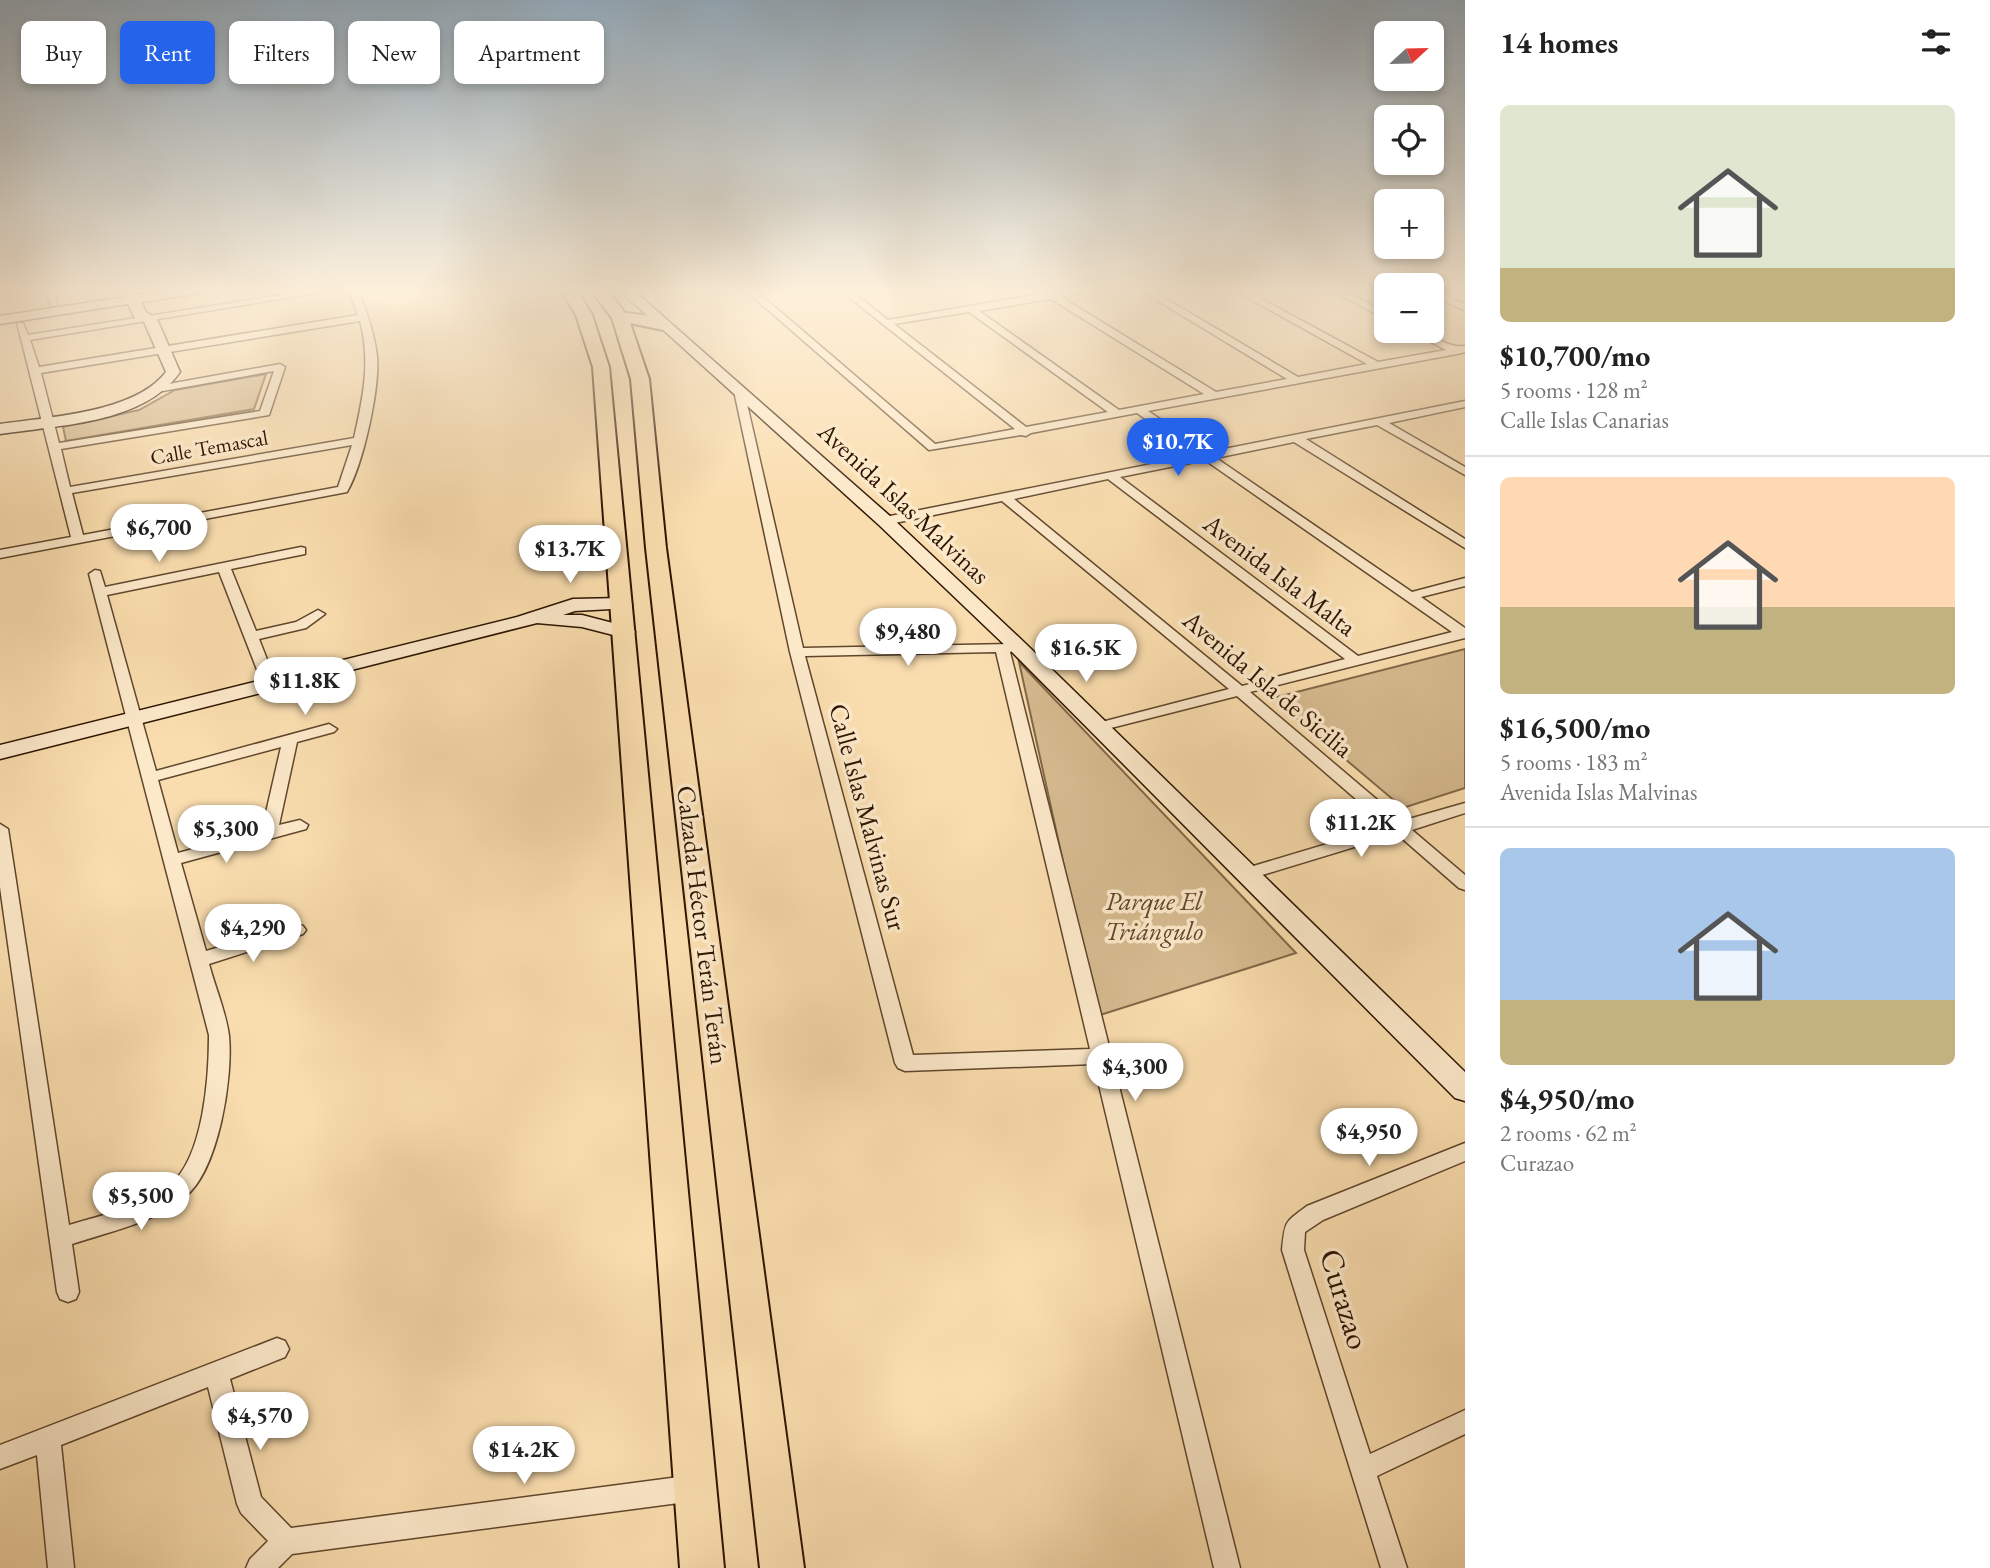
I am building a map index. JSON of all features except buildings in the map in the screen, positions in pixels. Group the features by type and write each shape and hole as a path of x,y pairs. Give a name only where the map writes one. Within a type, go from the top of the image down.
{"main road":[{"name":"Calzada Héctor Terán Terán","path":"600,363 702,1568"},
{"name":"Calzada Héctor Terán Terán","path":"636,363 656,548 782,1568"},
{"path":"611,487 635,537 641,543 656,548"},
{"path":"623,618 631,607 646,619 656,661 673,683"}],"street":[{"path":"33,363 78,540"},
{"path":"35,371 82,363"},
{"path":"163,388 173,372 170,363"},
{"path":"0,554 343,490 358,441 372,363"},
{"name":"Avenida Islas Malvinas","path":"707,363 885,521 1010,648 1099,727 1465,1090"},
{"path":"834,363 933,448 1395,363"},
{"path":"936,363 1026,433"},
{"path":"1047,363 1119,415"},
{"path":"1161,363 1216,397"},
{"path":"1268,363 1298,381"},
{"path":"1373,363 1378,366"},
{"path":"0,429 130,404 163,388 280,367 265,412 54,447"},
{"name":"Calle Islas Malvinas Sur","path":"739,391 797,652 905,1063 1102,1056"},
{"path":"885,521 1462,406"},
{"path":"1141,411 1464,633"},
{"path":"1378,421 1465,472"},
{"path":"1296,438 1465,544"},
{"name":"Calle Temascal","path":"66,491 358,441"},
{"name":"Avenida Isla Malta","path":"1110,475 1356,661"},
{"name":"Avenida Isla de Sicilia","path":"1005,497 1240,691 1465,884"},
{"path":"101,593 301,551"},
{"path":"224,568 270,685"},
{"path":"60,1238 161,1201 179,1190 190,1178 202,1149 219,1060 219,1035 95,574"},
{"path":"1412,596 1465,582"},
{"path":"0,752 524,621 573,605 623,618"},
{"path":"252,636 301,625 318,614"},
{"path":"524,621 623,618"},
{"path":"1099,727 1464,633"},
{"path":"797,652 1010,648 1102,1056 1227,1568"},
{"path":"150,777 329,729"},
{"path":"269,834 290,739"},
{"path":"1246,874 1465,808"},
{"path":"172,860 300,825"},
{"path":"0,829 68,1292"},
{"path":"199,960 297,930"},
{"name":"Curazao","path":"1394,1568 1293,1250 1295,1227 1315,1213 1465,1152"},
{"path":"0,1457 277,1349"},
{"path":"216,1372 250,1504 285,1542"},
{"path":"1363,1470 1465,1422"},
{"path":"48,1437 61,1568"},
{"path":"260,1568 285,1542 695,1488"}],"green space":[{"path":"266,374 254,409 66,441 63,427 139,410 175,390"},
{"path":"1465,649 1465,788 1403,808 1273,698"},
{"name":"Parque El Triángulo","path":"1019,662 1296,953 1097,1016"}]}
